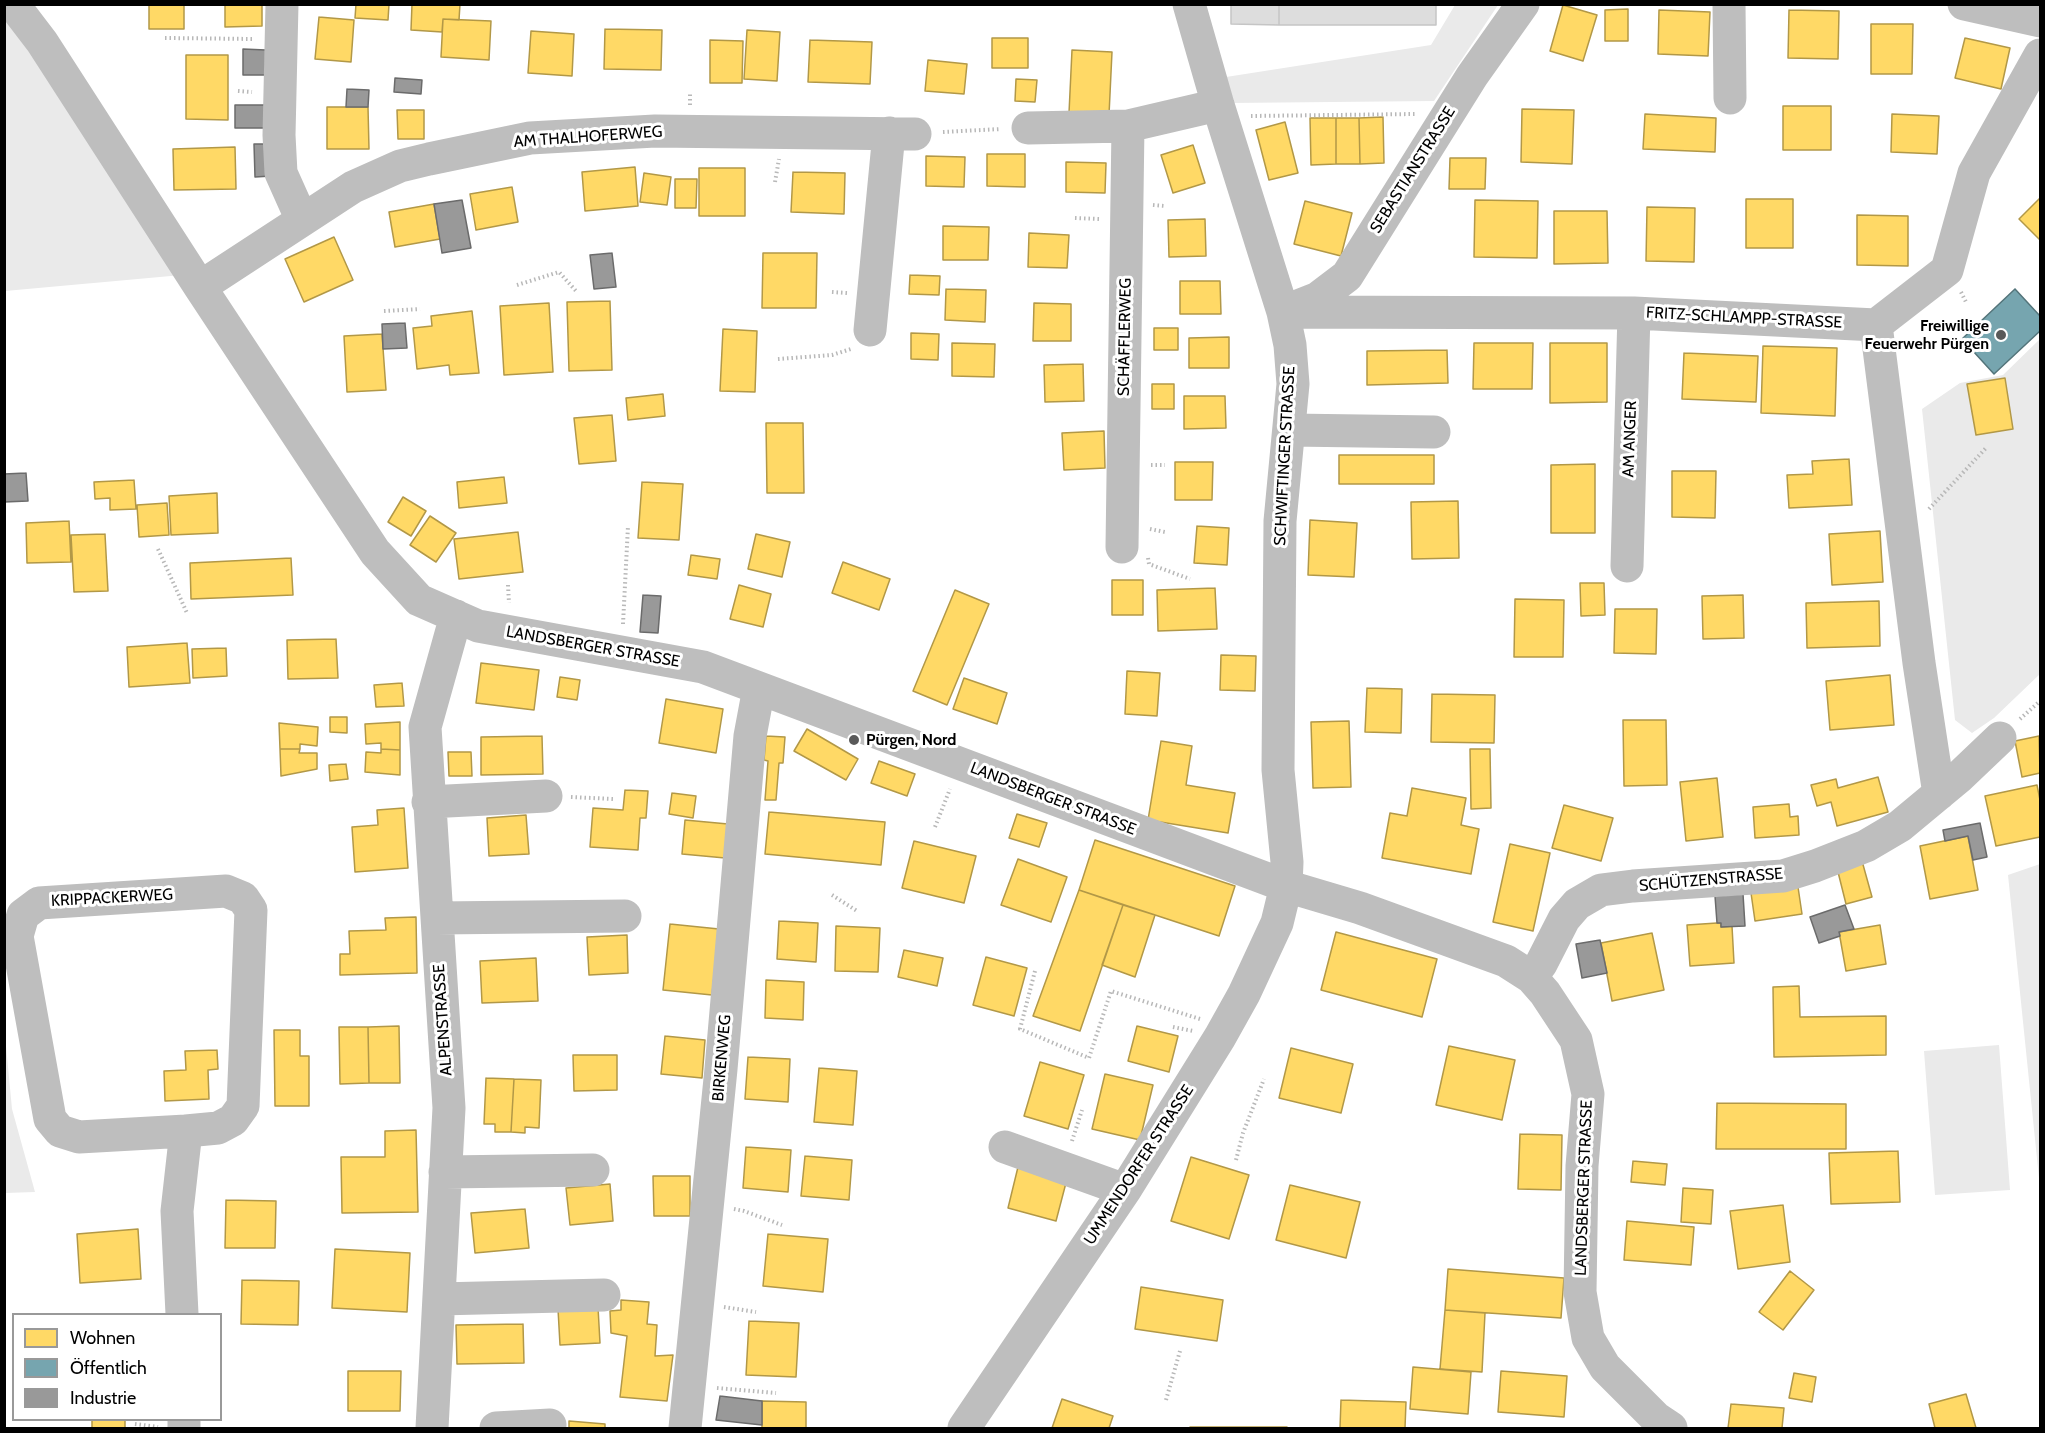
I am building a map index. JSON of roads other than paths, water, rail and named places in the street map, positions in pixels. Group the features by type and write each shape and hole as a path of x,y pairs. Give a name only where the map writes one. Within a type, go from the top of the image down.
{"street":[{"name":"LANDSBERGER STRASSE","path":"13,4 42,42 375,552 419,600 478,626 704,667 1286,886 1360,908 1506,961 1531,977 1576,1040 1588,1094 1582,1166 1580,1292 1588,1338 1605,1367 1656,1418 1671,1428"},
{"path":"282,4 279,135 281,173 302,220"},
{"name":"SCHWIFTINGER STRASSE","path":"1189,4 1283,312 1290,345 1293,384 1280,522 1278,770 1287,862 1286,886"},
{"name":"SEBASTIANSTRASSE","path":"1283,312 1317,298 1347,276 1472,76 1523,4"},
{"path":"1729,4 1730,98"},
{"path":"1964,4 2040,21"},
{"path":"1939,794 1919,663 1876,325 1947,270 1974,173 2040,55"},
{"path":"1028,128 1128,126 1220,111"},
{"name":"SCHÄFFLERWEG","path":"1128,126 1131,543"},
{"name":"AM THALHOFERWEG","path":"200,287 353,187 400,166 530,138 661,131 902,133 862,339"},
{"name":"FRITZ-SCHLAMPP-STRASSE","path":"1283,312 1634,313 1876,325"},
{"name":"AM ANGER","path":"1627,566 1634,313"},
{"path":"1290,430 1434,432"},
{"name":"ALPENSTRASSE","path":"432,1428 449,1108 425,727 456,616"},
{"name":"BIRKENWEG","path":"685,1428 721,1069 750,736 759,688"},
{"name":"SCHÜTZENSTRASSE","path":"1531,977 1541,964 1564,919 1577,904 1601,890 1784,876 1815,866 1866,846 1900,826 2000,738"},
{"path":"428,802 546,796"},
{"name":"UMMENDORFER STRASSE","path":"964,1428 1125,1190 1226,1026 1244,994 1277,923 1286,886"},
{"name":"KRIPPACKERWEG","path":"226,891 243,898 250,910 243,1106 233,1120 218,1128 186,1131 79,1137 60,1131 50,1119 17,936 23,915 39,903 226,891"},
{"path":"436,918 625,916"},
{"path":"182,1313 177,1211 186,1131"},
{"path":"1005,1147 1125,1190"},
{"path":"445,1172 593,1170"},
{"path":"439,1299 604,1295"},
{"path":"496,1428 550,1425"}],"place":[{"name":"Freiwillige Feuerwehr Pürgen","path":"2001,335"},
{"name":"Pürgen, Nord","path":"854,740"}]}
